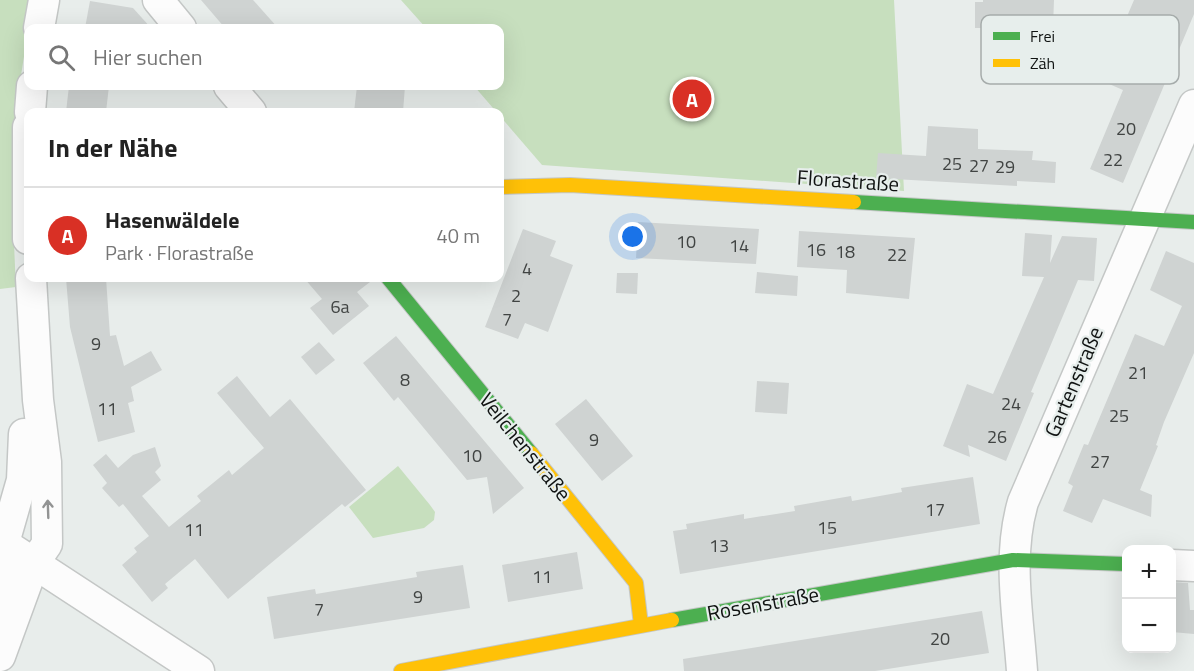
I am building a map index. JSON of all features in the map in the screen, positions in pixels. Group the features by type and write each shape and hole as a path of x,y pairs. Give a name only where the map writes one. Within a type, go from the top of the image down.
{"street":[{"path":"40,24 44,0"},
{"path":"158,0 178,24"},
{"path":"30,108 32,90"},
{"path":"232,90 248,108"},
{"name":"Gartenstraße","path":"1022,671 1013,560 1015,530 1023,502 1194,105"},
{"name":"Florastraße","path":"504,186 570,185 1194,222"},
{"path":"0,656 34,563 47,544 46,462 38,400 31,282"},
{"name":"Veilchenstraße","path":"391,282 636,583 641,625"},
{"path":"12,618 2,542 22,480 24,434 38,400"},
{"path":"0,460 24,434"},
{"path":"2,542 199,671"},
{"name":"Rosenstraße","path":"401,671 641,625 1013,560 1122,564"},
{"path":"1176,565 1194,566"}],"green space":[{"path":"0,0 37,0 31,24 24,24 24,57 15,142 16,287 0,289"},
{"path":"401,0 894,0 904,191 542,165 504,121 504,108 493,108 477,90 504,90 504,24 422,24"},
{"path":"398,466 435,512 434,520 424,528 373,538 349,507"}],"building":[{"path":"201,0 253,0 274,24 222,24"},
{"path":"983,0 1054,0 1053,15 981,15 981,28 975,28 975,2 983,2"},
{"path":"1134,0 1194,0 1194,14 1179,50 1179,15 1128,15"},
{"path":"90,1 133,8 147,24 86,24"},
{"path":"1109,84 1165,84 1123,183 1090,169 1123,90"},
{"path":"69,90 109,90 106,108 66,108"},
{"path":"357,90 405,90 403,108 354,108"},
{"path":"928,126 978,129 978,149 1033,151 1032,160 1056,162 1055,183 1017,181 1017,186 876,178 878,153 926,156"},
{"path":"638,222 759,229 756,264 636,258"},
{"path":"523,229 556,241 550,256 573,265 548,332 525,323 518,339 485,327"},
{"path":"799,231 915,238 909,299 846,293 847,270 797,267"},
{"path":"1025,233 1052,235 1050,263 1062,236 1097,238 1094,281 1078,280 1031,392 1034,393 1006,461 968,445 970,457 943,446 967,384 993,394 1044,277 1022,276"},
{"path":"1166,251 1194,263 1194,353 1164,422 1156,445 1158,446 1140,490 1152,495 1151,517 1103,499 1092,523 1063,511 1073,486 1068,483 1084,444 1088,445 1135,334 1164,346 1182,306 1150,290"},
{"path":"757,272 798,276 797,296 755,293"},
{"path":"617,273 638,273 637,294 616,293"},
{"path":"66,282 106,282 110,336 116,335 124,366 151,351 162,370 131,387 134,401 128,403 135,432 98,442 70,327"},
{"path":"307,282 370,282 357,292 369,306 333,335 310,308 322,299"},
{"path":"396,336 524,488 493,514 487,477 467,480 398,397 394,401 363,363"},
{"path":"319,342 335,360 316,375 301,357"},
{"path":"237,376 270,417 290,399 366,490 345,507 342,504 228,599 195,559 165,584 168,588 152,602 122,565 137,552 134,548 149,536 123,504 119,507 102,488 107,483 93,465 106,454 118,468 133,455 155,447 161,466 155,472 161,480 142,496 169,527 201,501 197,496 229,470 232,475 264,448 217,393"},
{"path":"757,381 789,383 787,414 755,412"},
{"path":"586,399 633,456 602,481 555,424"},
{"path":"973,477 980,524 680,574 673,531 687,529 686,524 744,514 744,519 795,511 794,506 851,496 852,501 902,492 901,488"},
{"path":"577,552 583,589 508,602 502,565"},
{"path":"463,565 470,608 274,639 267,597 315,589 316,594 417,577 416,572"},
{"path":"1176,582 1188,583 1190,610 1194,610 1194,634 1176,632"},
{"path":"982,611 989,653 875,671 684,671 683,659"}],"traffic: fast":[{"path":"854,202 1194,222"},
{"path":"391,282 531,453"},
{"path":"672,620 1013,560 1122,564"}],"traffic: slow":[{"path":"504,187 570,185 854,202"},
{"path":"531,453 636,583 641,625"},
{"path":"401,671 672,620"}],"place":[{"name":"Hasenwäldele","path":"692,99"}]}
